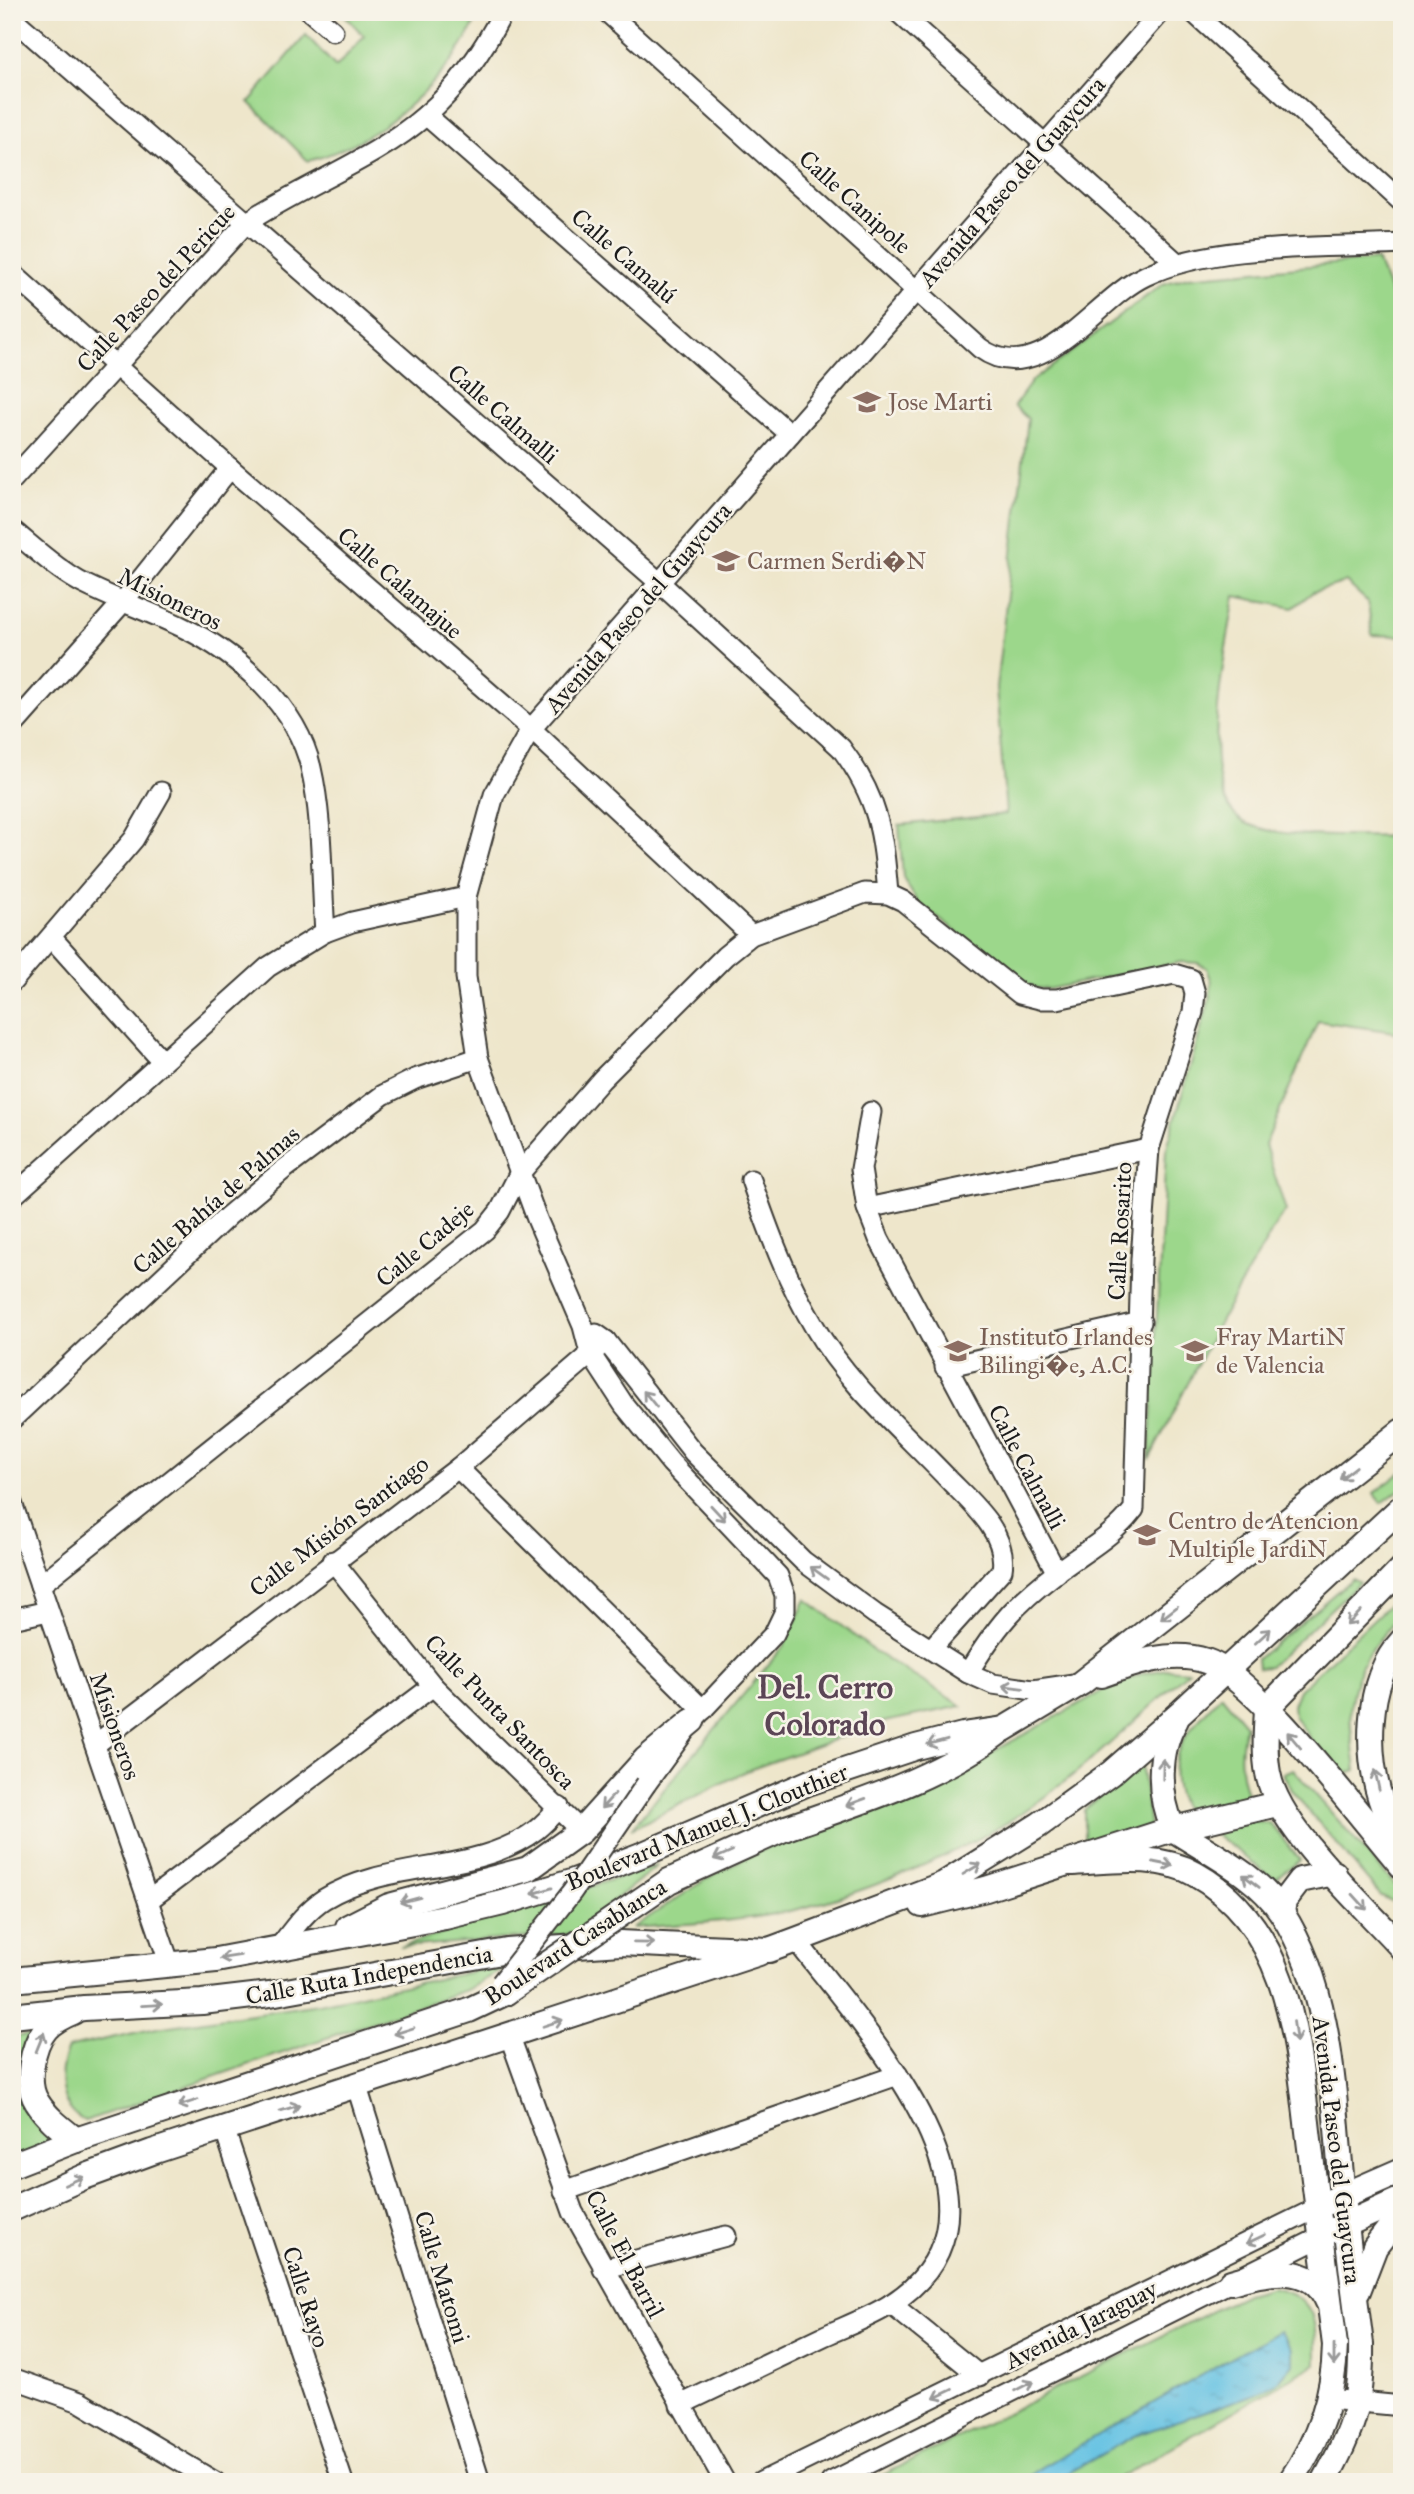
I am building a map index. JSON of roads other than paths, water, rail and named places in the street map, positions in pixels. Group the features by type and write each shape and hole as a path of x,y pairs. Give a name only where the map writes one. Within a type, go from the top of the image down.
{"main road":[{"name":"Boulevard Manuel J. Clouthier","path":"321,1940 446,1917 573,1881 808,1783 916,1747 963,1735 1004,1729 1081,1682 1402,1431"},
{"path":"886,1905 952,1880 1005,1849 1111,1773 1227,1670 1402,1507"},
{"path":"1402,1569 1267,1709 1268,1774 1278,1804 1334,1873 1402,1948"},
{"path":"1402,1641 1381,1675 1373,1737 1376,1777 1381,1798 1402,1843"},
{"name":"Boulevard Manuel J. Clouthier","path":"1081,1682 1155,1658 1204,1660 1227,1670 1267,1709 1402,1866"},
{"path":"1173,1829 1165,1806 1162,1769 1164,1745 1182,1711"},
{"path":"321,1940 389,1906 528,1869 582,1831 646,1759 698,1715"},
{"name":"Boulevard Casablanca","path":"12,2165 76,2140 469,2010 669,1881 786,1828 898,1787 976,1751 1004,1729"},
{"path":"886,1905 933,1905 1173,1829 1278,1804"},
{"name":"Avenida Paseo del Guaycura","path":"1173,1829 1253,1882 1282,1912 1299,1947 1319,2007 1330,2066 1361,2344 1358,2400 1349,2434 1324,2482"},
{"name":"Avenida Paseo del Guaycura","path":"1070,1863 1135,1859 1194,1873 1237,1908 1254,1927 1281,1982 1295,2026 1335,2345 1334,2382 1329,2399 1307,2457 1290,2482"},
{"path":"1282,1912 1284,1901 1300,1880 1334,1873"},
{"name":"Calle Ruta Independencia","path":"12,2015 84,2008 202,2003 270,1994 507,1951 620,1943 769,1950 886,1905"},
{"name":"Calle Ruta Independencia","path":"12,1980 170,1965 277,1950 321,1940"},
{"name":"Boulevard Casablanca","path":"12,2209 83,2177 224,2128 357,2087 769,1950"},
{"path":"12,1992 151,1981 167,1975 170,1965"},
{"path":"76,2140 48,2116 35,2099 32,2068 44,2032 57,2019 84,2008"},
{"name":"Avenida Jaraguay","path":"1317,2208 1402,2169"},
{"name":"Avenida Jaraguay","path":"1321,2237 1402,2199"},
{"path":"1356,2306 1365,2266 1383,2235 1402,2212"},
{"path":"1231,2282 1271,2272 1293,2273 1315,2283 1330,2310"}],"street":[{"path":"311,12 333,32"},
{"name":"Calle Paseo del Pericue","path":"12,480 246,223 286,196 378,147 426,115 470,66 503,12"},
{"name":"Calle Canipole","path":"607,12 980,348 1007,362 1027,359 1048,350 1142,277 1176,262 1260,252 1402,244"},
{"path":"898,12 1176,262"},
{"name":"Avenida Paseo del Guaycura","path":"503,1988 646,1784 698,1715 774,1634 785,1611 785,1595 778,1576 671,1463 624,1405 590,1353 583,1326 519,1174 478,1058 466,977 466,897 494,795 531,729 1161,12"},
{"path":"1193,12 1402,202"},
{"name":"Calle Calmalli","path":"12,18 660,583 841,748 860,773 883,833 888,894"},
{"name":"Calle Camalú","path":"426,115 790,434"},
{"name":"Calle Calamajue","path":"12,272 229,468 531,729 751,935"},
{"path":"12,727 122,603 229,468"},
{"name":"Misioneros","path":"12,530 77,580 122,603 183,627 227,654 262,684 281,706 301,739 311,767 316,801 325,932"},
{"path":"12,982 134,839 160,792"},
{"name":"Calle Cadeje","path":"40,1585 485,1230 500,1211 519,1174 602,1079 724,956 751,935 830,904 865,893 888,894"},
{"name":"Calle Rosarito","path":"888,894 902,901 1007,985 1040,999 1057,999 1174,974 1191,979 1195,992 1193,1012 1149,1149 1141,1259 1134,1509 1118,1528 1057,1573 995,1628 968,1673"},
{"path":"12,1197 268,967 325,932 352,922 466,897"},
{"path":"51,937 162,1061"},
{"name":"Calle Bahía de Palmas","path":"12,1419 228,1216 283,1170 383,1095 415,1079 478,1058"},
{"name":"Calle Calmalli","path":"871,1112 861,1170 867,1208 878,1239 1057,1573"},
{"path":"867,1208 1149,1149"},
{"path":"751,1180 763,1215 814,1328 865,1391 978,1510 1004,1555 1002,1570 931,1649"},
{"path":"946,1367 1141,1322"},
{"path":"583,1326 606,1341 693,1452 803,1561 875,1614 968,1673 993,1684 1023,1689 1081,1682"},
{"name":"Calle Misión Santiago","path":"96,1744 458,1468 606,1341"},
{"path":"458,1468 698,1715"},
{"name":"Misioneros","path":"12,1503 170,1965"},
{"name":"Calle Punta Santosca","path":"333,1561 433,1686 582,1831"},
{"path":"12,1619 48,1611"},
{"path":"149,1900 433,1686"},
{"path":"277,1950 308,1912 339,1891 381,1876 443,1865 497,1850 535,1831 559,1807"},
{"path":"680,2405 891,2304 925,2275 943,2246 949,2223 947,2178 925,2123 898,2075 796,1940"},
{"name":"Calle El Barril","path":"510,2037 564,2191 603,2269 725,2482"},
{"path":"564,2191 898,2075"},
{"name":"Calle Matomi","path":"357,2087 480,2482"},
{"name":"Calle Rayo","path":"224,2128 342,2482"},
{"name":"Avenida Jaraguay","path":"761,2482 1317,2208"},
{"path":"603,2269 726,2236"},
{"name":"Avenida Jaraguay","path":"831,2482 1321,2237"},
{"path":"891,2304 980,2376"},
{"path":"12,2378 80,2402 215,2482"},
{"path":"1329,2399 1402,2406"}],"water":[{"path":"1279,2331 1293,2350 1293,2364 1280,2380 1255,2394 1134,2436 1053,2482 1024,2482 1038,2469"}],"place":[{"name":"Jose Marti","path":"867,402"},
{"name":"Carmen Serdi�N","path":"726,561"},
{"name":"Instituto Irlandes Bilingi�e, A.C.","path":"958,1351"},
{"name":"Fray MartiN de Valencia","path":"1195,1351"},
{"name":"Centro de Atencion Multiple JardiN","path":"1147,1535"}],"district":[{"name":"Del. Cerro Colorado","path":"825,1706"}]}
